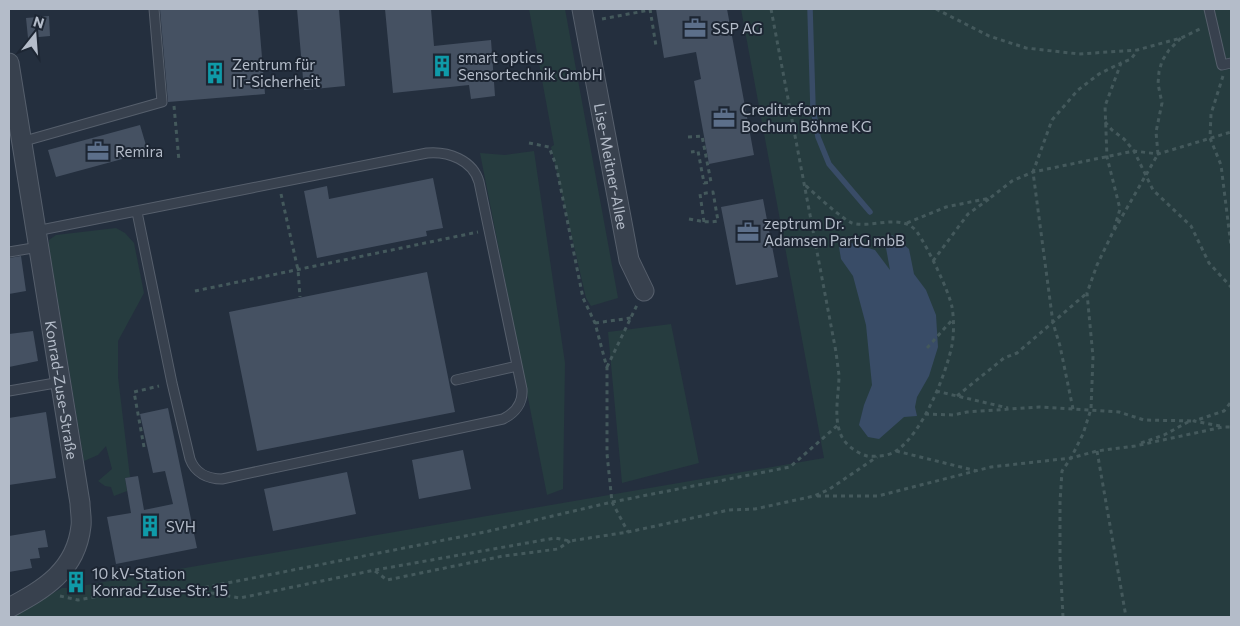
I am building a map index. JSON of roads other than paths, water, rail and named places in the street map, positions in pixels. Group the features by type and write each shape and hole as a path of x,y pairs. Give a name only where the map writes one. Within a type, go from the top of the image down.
{"street":[{"name":"Lise-Meitner-Allee","path":"583,15 629,260 644,291"},
{"name":"Konrad-Zuse-Straße","path":"9,63 15,144 38,239 80,503 81,526 77,542 62,572 40,591 9,608"}],"lane":[{"path":"15,144 162,102 154,9"},
{"path":"1209,9 1227,64"},
{"path":"9,252 38,239 137,212 427,153 443,154 462,160 477,175 522,389 522,398 517,408 503,420 222,479 208,477 192,465 172,383 137,212"},
{"path":"456,380 517,366"},
{"path":"9,391 61,382"}],"water":[{"path":"892,235 909,249 914,274 926,290 936,315 938,347 929,376 917,397 915,407 917,416 904,417 879,439 868,437 859,425 872,385 866,325 853,276 841,259 839,247 848,242 875,250 890,270 886,248"}],"waterway":[{"path":"810,9 813,108 818,137 829,164 870,212"}],"place":[{"name":"SSP AG","path":"695,28"},
{"name":"smart optics Sensortechnik GmbH","path":"442,66"},
{"name":"Zentrum für IT-Sicherheit","path":"215,73"},
{"name":"Creditreform Bochum Böhme KG","path":"724,118"},
{"name":"Remira","path":"98,151"},
{"name":"zeptrum Dr. Adamsen PartG mbB","path":"748,232"},
{"name":"SVH","path":"150,526"},
{"name":"10 kV-Station Konrad-Zuse-Str. 15","path":"76,582"}]}
